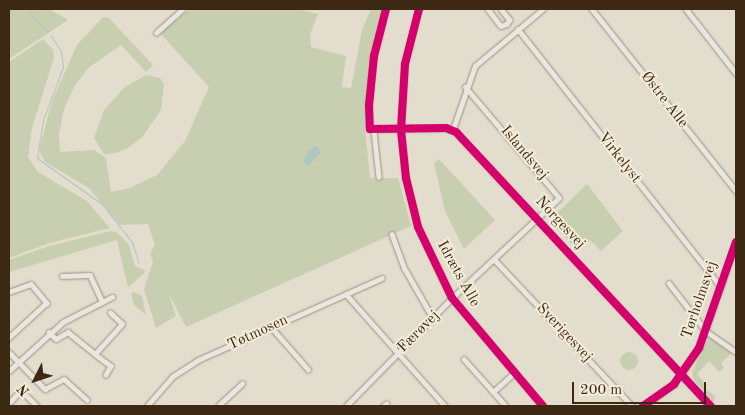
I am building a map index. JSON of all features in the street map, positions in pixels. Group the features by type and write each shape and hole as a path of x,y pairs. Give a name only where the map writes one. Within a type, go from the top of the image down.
{"street":[{"path":"156,33 183,9"},
{"path":"379,177 374,131 368,124 374,56 386,9"},
{"name":"Idræts Alle","path":"419,9 405,64 401,130 406,178 418,227 452,298 544,406"},
{"path":"488,9 502,26 510,20 502,9"},
{"path":"374,131 453,129 465,87 482,57 544,9"},
{"name":"Østre Alle","path":"592,9 736,191"},
{"path":"686,9 736,73"},
{"path":"507,24 514,32"},
{"name":"Virkelyst","path":"518,28 721,287"},
{"name":"Islandsvej","path":"465,87 558,193 557,202 538,220"},
{"name":"Norgesvej","path":"453,129 711,406"},
{"name":"Færøvej","path":"346,406 452,298 538,220"},
{"path":"392,234 405,269 433,318"},
{"name":"Tørholmsvej","path":"643,406 682,375 706,331 736,244"},
{"name":"Sverigesvej","path":"495,260 632,406"},
{"path":"62,276 90,275 102,301"},
{"name":"Tøtmosen","path":"147,406 161,388 184,368 382,278"},
{"name":"Tørholmsvej","path":"669,283 706,331"},
{"path":"9,292 31,284 47,303 9,338"},
{"path":"346,294 445,406"},
{"path":"9,371 49,332 112,297"},
{"path":"96,354 122,324 110,313"},
{"path":"272,328 308,369"},
{"path":"706,331 736,352"},
{"path":"49,332 56,339 68,332 112,367 106,375"},
{"path":"9,352 45,389 64,379 87,400"},
{"path":"464,359 506,406"},
{"path":"493,392 514,373"},
{"path":"218,406 242,384"},
{"path":"9,403 21,390 37,406"}],"green space":[{"path":"9,9 49,9 68,20 9,59"},
{"path":"190,9 297,9 318,14 310,34 311,47 346,56 342,87 351,88 362,30 371,9 382,9 367,86 365,129 370,178 398,178 411,226 186,327 168,292 176,316 156,328 144,289 153,261 150,254 155,245 148,224 120,225 89,188 45,162 39,150 52,101 77,45 103,17 109,18 153,65 146,72 121,45 88,68 74,87 64,109 59,134 60,152 94,150 106,158 111,192 130,188 157,175 185,141 209,87 160,33"},
{"path":"43,39 53,50 54,58 32,128 28,157 38,172 87,201 110,228 50,243 9,258 9,62"},
{"path":"146,75 160,78 164,84 161,110 142,137 128,148 116,153 104,154 94,138 104,110 125,87"},
{"path":"439,159 495,220 464,249 445,211 434,163"},
{"path":"587,184 623,231 601,251 590,240 578,251 552,223 552,218"},
{"path":"111,231 118,233 129,245 135,266 146,271 128,288 117,240 9,272 9,260 49,246"},
{"path":"134,292 142,296 146,315 134,305 131,294"},
{"path":"709,337 732,353 721,363 724,368 719,372 709,361 697,374 703,381 704,388 715,396 714,403 694,380 692,372"},
{"path":"629,352 635,355 638,361 635,367 629,370 623,367 620,361 623,355"}],"shaded area":[{"path":"315,145 322,151 309,166 302,160"}],"waterway":[{"path":"27,9 47,32"},
{"path":"51,36 61,51 63,67 43,120 37,158 102,204 132,242 139,263"}],"cycle path":[{"path":"386,9 374,56 369,105 370,129 446,128 456,132 711,406"},
{"path":"419,9 405,64 401,130 406,178 418,227 452,298 543,406"},
{"path":"643,406 674,384 699,348 736,242"}]}
